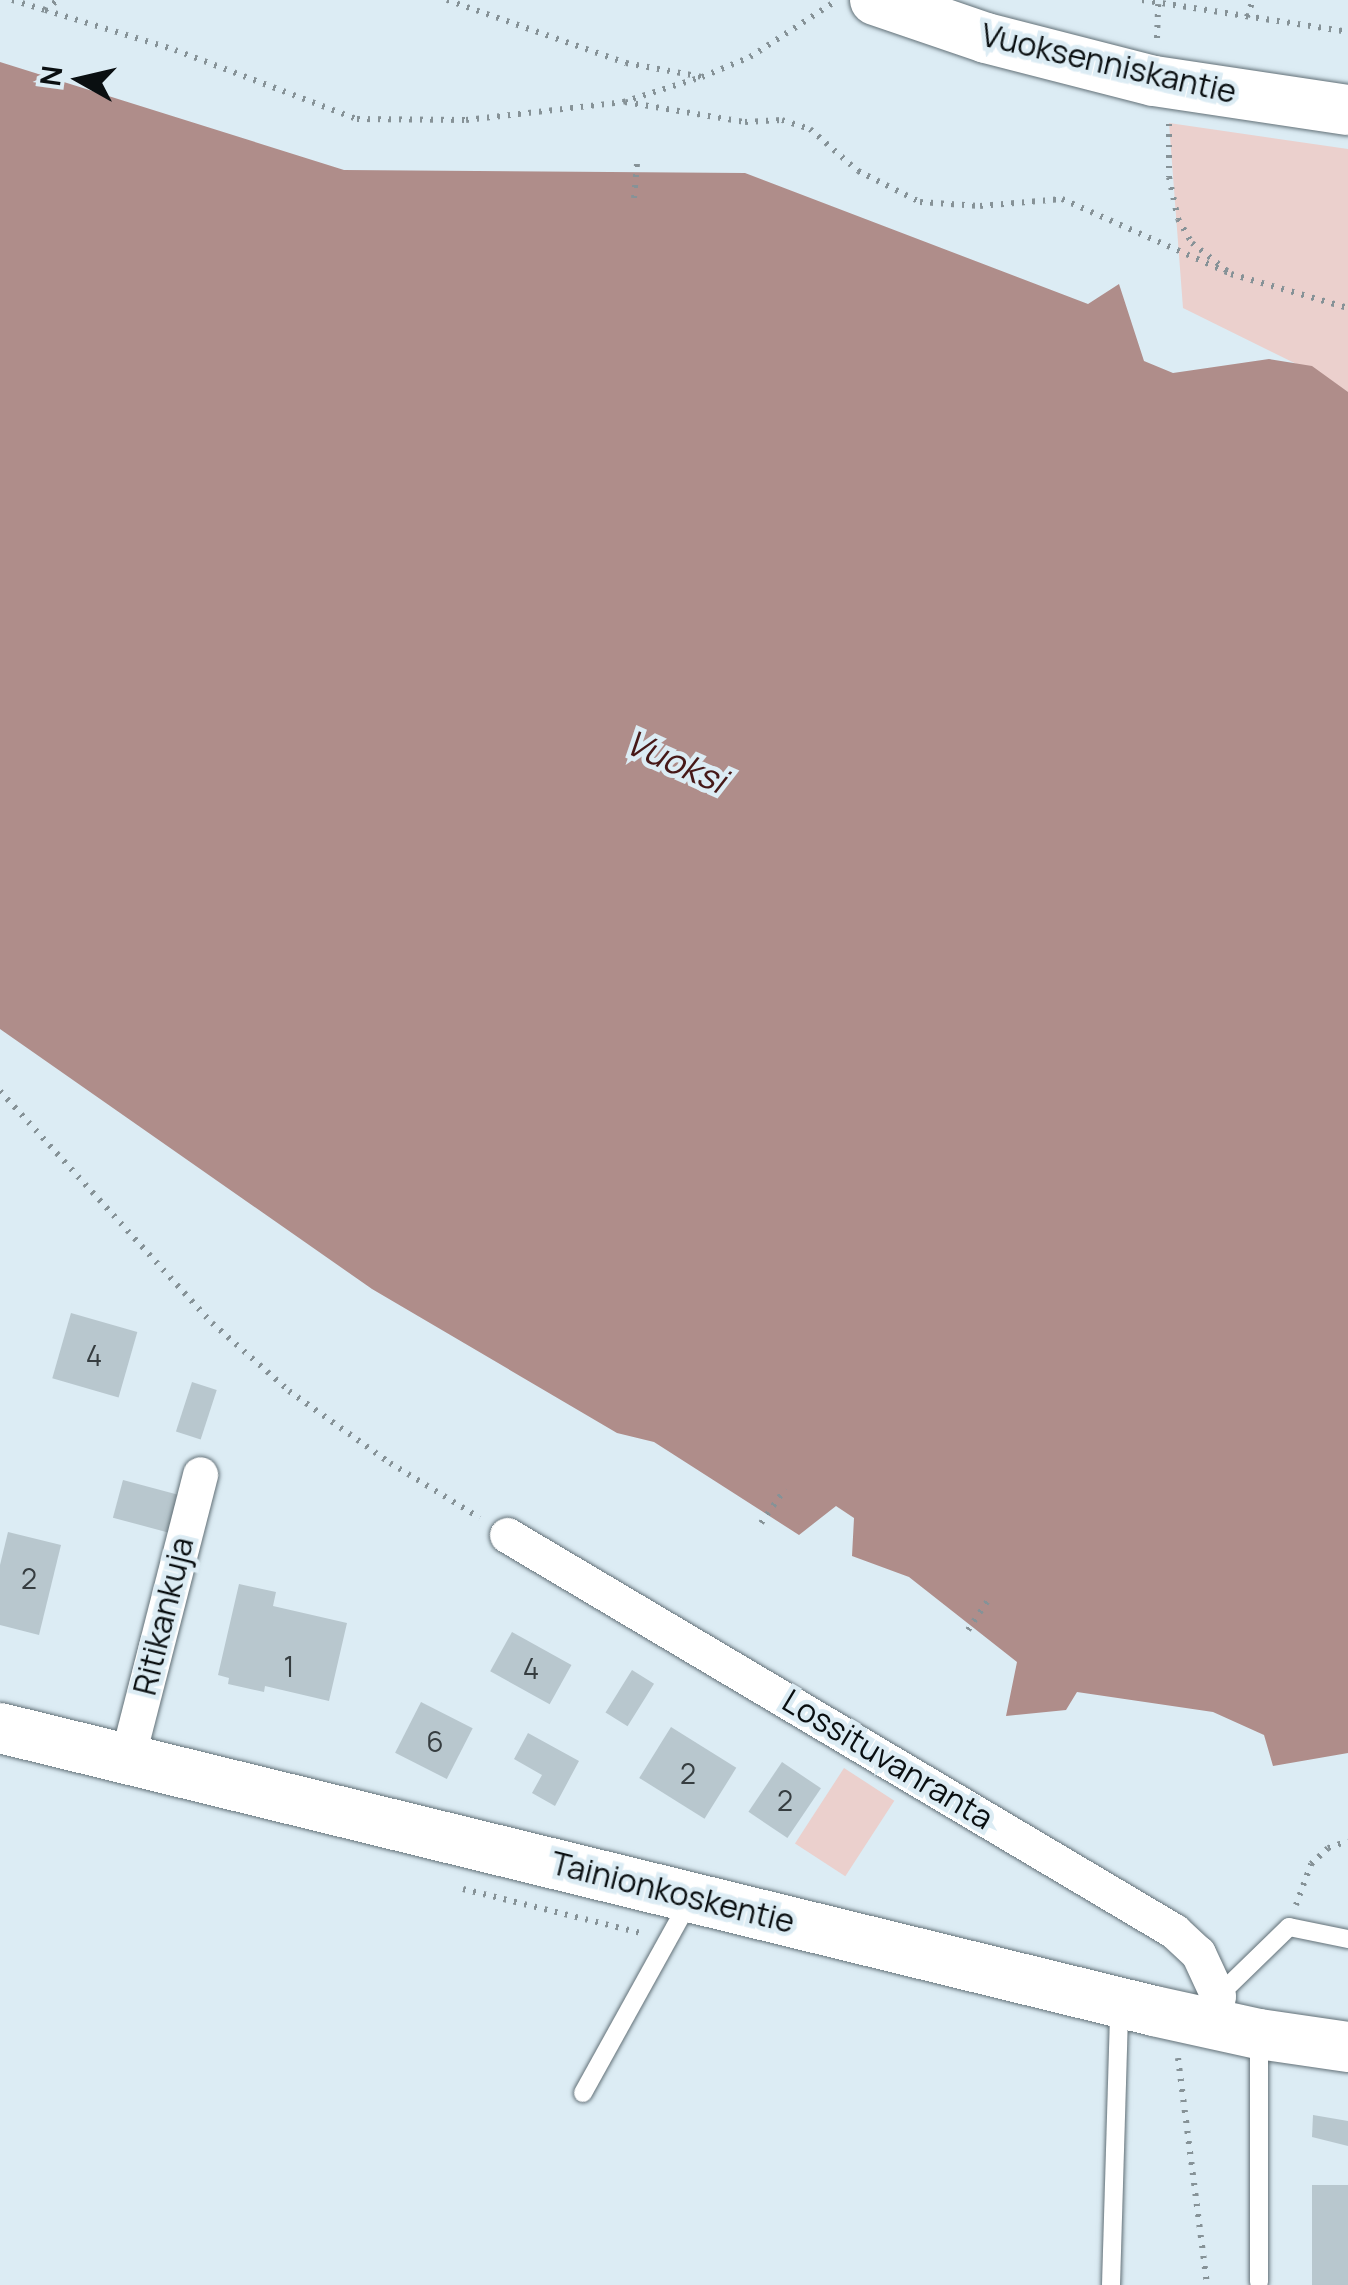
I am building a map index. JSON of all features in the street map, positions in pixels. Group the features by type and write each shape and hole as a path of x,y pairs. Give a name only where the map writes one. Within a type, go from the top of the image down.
{"street":[{"name":"Vuoksenniskantie","path":"874,0 986,38 1154,81 1348,110"},
{"name":"Ritikankuja","path":"126,1758 200,1474"},
{"name":"Lossituvanranta","path":"507,1535 1158,1920 1198,1954 1217,2026"},
{"name":"Tainionkoskentie","path":"0,1728 1217,2026 1348,2047"}],"lane":[{"path":"584,2093 692,1897"},
{"path":"1259,2282 1217,2026 1289,1927 1348,1939"},
{"path":"1111,2285 1120,2002"}],"path":[{"path":"12,0 176,50 357,119 466,120 623,102 702,77 750,57 838,0"},
{"path":"45,10 58,0"},
{"path":"446,0 626,63 702,77"},
{"path":"1142,0 1348,32"},
{"path":"1248,17 1253,0"},
{"path":"623,102 745,122 782,120 810,128 858,171 920,202 980,206 1062,199 1231,274 1348,308"},
{"path":"1169,123 1170,177 1178,219 1192,242 1231,274"},
{"path":"634,198 637,160"},
{"path":"0,1090 144,1253 212,1323 288,1391 390,1463 507,1535"},
{"path":"761,1522 785,1489"},
{"path":"968,1630 988,1600"},
{"path":"1289,1927 1311,1864 1328,1848 1348,1840"},
{"path":"1206,2285 1217,2026"}],"shaded area":[{"path":"1169,123 1348,149 1348,401 1335,383 1183,308"},
{"path":"844,1768 894,1801 845,1876 795,1843"}],"water":[{"name":"Vuoksi","path":"0,62 344,170 745,173 1088,304 1119,284 1144,361 1173,373 1269,359 1312,366 1348,392 1348,1753 1273,1766 1264,1735 1213,1712 1077,1692 1066,1710 1006,1716 1017,1662 909,1577 852,1556 854,1518 836,1506 799,1535 654,1442 617,1433 372,1289 0,1029"}],"building":[{"path":"71,1313 137,1332 119,1397 52,1378"},
{"path":"192,1382 217,1390 201,1439 176,1431"},
{"path":"123,1480 179,1495 169,1533 113,1518"},
{"path":"8,1532 61,1545 39,1635 0,1625 0,1565"},
{"path":"239,1584 276,1592 273,1606 347,1623 329,1701 265,1686 264,1692 228,1684 229,1678 218,1675"},
{"path":"512,1632 571,1665 550,1704 490,1671"},
{"path":"632,1670 654,1684 628,1726 606,1712"},
{"path":"421,1702 473,1728 447,1779 395,1753"},
{"path":"671,1727 736,1768 705,1819 639,1778"},
{"path":"528,1733 579,1761 555,1806 532,1793 542,1775 514,1759"},
{"path":"782,1762 821,1788 787,1838 748,1812"},
{"path":"1313,2115 1348,2121 1348,2146 1312,2137"},
{"path":"1312,2185 1348,2185 1348,2285 1312,2285"}]}
